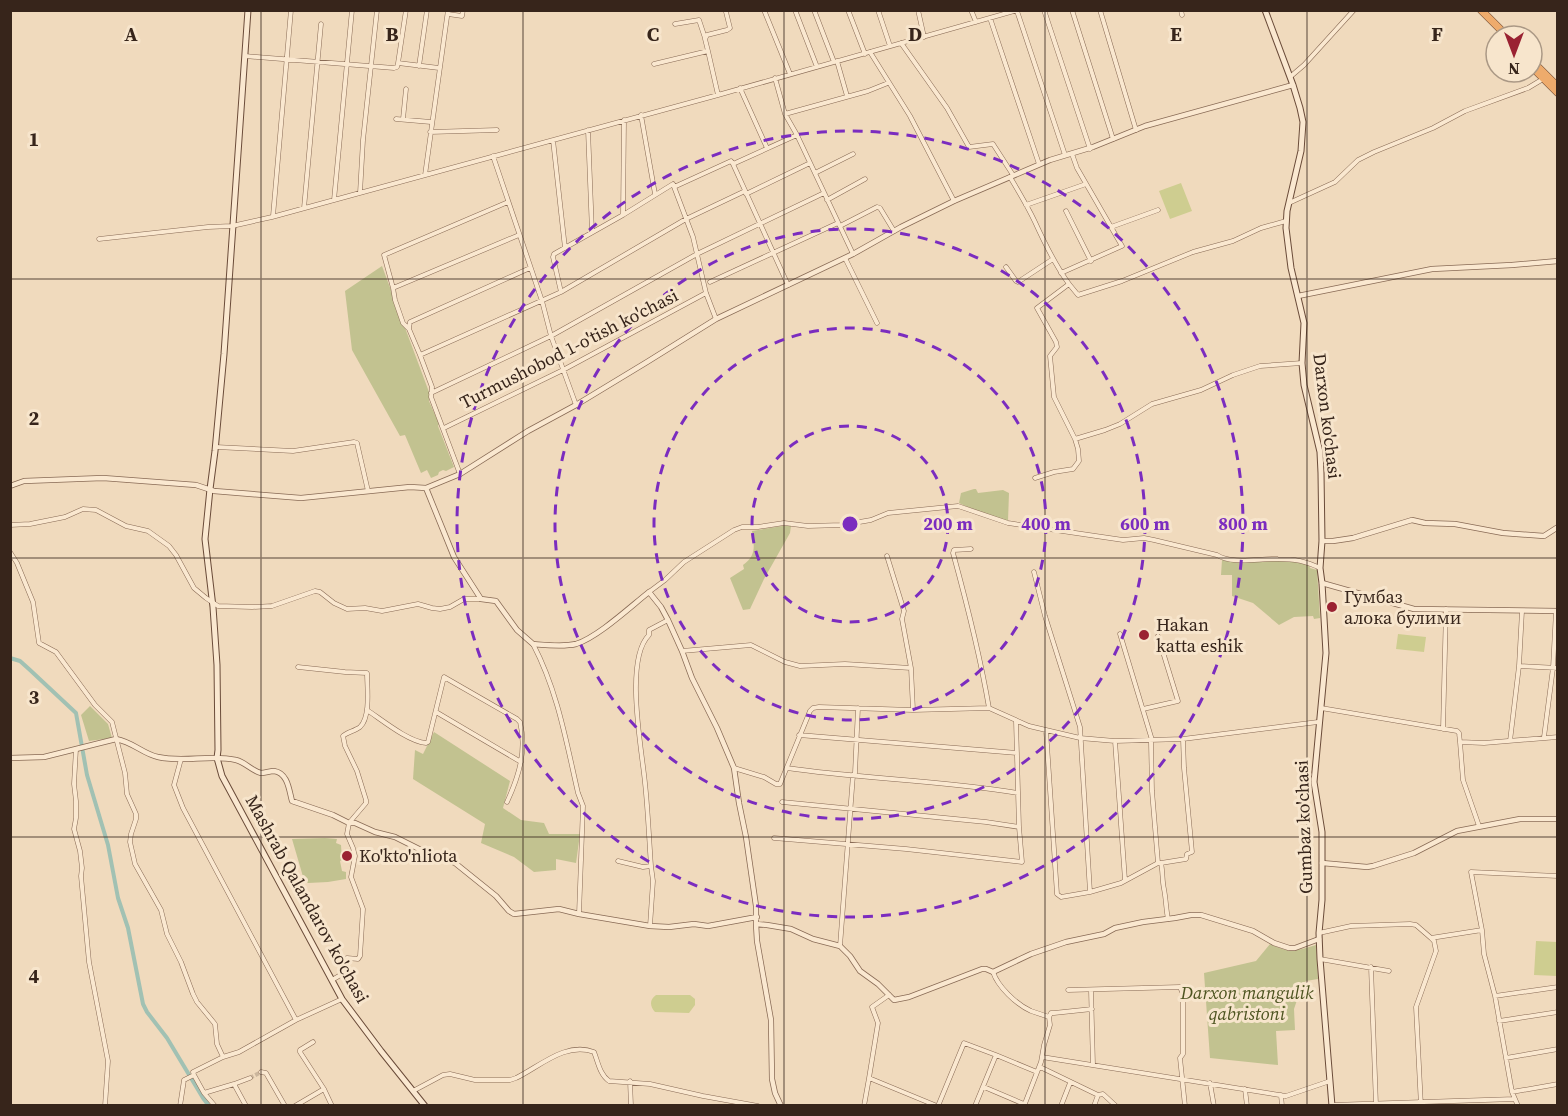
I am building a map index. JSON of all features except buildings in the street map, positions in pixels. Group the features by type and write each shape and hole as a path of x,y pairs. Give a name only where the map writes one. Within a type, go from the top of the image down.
{"highway":[{"path":"1476,10 1489,24"},
{"path":"1481,10 1495,24"},
{"path":"1544,72 1556,82"},
{"path":"1544,80 1557,93"}],"main road":[{"path":"217,758 217,665 205,539 216,447 248,10"},
{"name":"Darxon ko'chasi","path":"1265,10 1293,85 1302,122 1301,151 1287,221 1291,268 1304,323 1302,363 1304,385 1320,452 1322,583"},
{"name":"Gumbaz ko'chasi","path":"1322,583 1326,647 1314,782 1322,832 1322,900 1319,936 1332,1105"},
{"name":"Mashrab Qalandarov ko'chasi","path":"217,758 222,776 342,999 425,1106"}],"street":[{"path":"273,216 291,10"},
{"path":"334,200 352,10"},
{"path":"360,193 363,140 378,10"},
{"path":"244,56 397,68 406,10"},
{"path":"419,66 427,10"},
{"path":"425,175 448,12 462,16 463,10"},
{"path":"764,10 790,74"},
{"path":"795,10 817,67"},
{"path":"814,10 836,61 847,96"},
{"path":"848,10 867,53 910,116 954,201"},
{"path":"878,10 890,46"},
{"path":"918,10 924,37"},
{"path":"971,10 976,22"},
{"path":"1044,10 1090,149"},
{"path":"1072,10 1113,139"},
{"path":"1100,10 1136,130"},
{"path":"1290,77 1304,65 1354,10"},
{"path":"99,239 232,226 273,216 1018,11 1065,156"},
{"path":"705,39 707,35 730,28 726,12"},
{"path":"990,18 1040,164"},
{"path":"675,24 699,20 718,95"},
{"path":"304,208 321,24"},
{"path":"901,43 947,108 969,147 993,144 1012,176 1053,259 1078,295 1122,281 1193,252 1233,241 1261,228 1287,221"},
{"path":"654,64 708,51"},
{"path":"398,63 439,69"},
{"path":"775,78 785,114 853,254"},
{"path":"785,114 888,83"},
{"path":"1289,203 1335,182 1358,160 1374,152 1433,128 1465,111 1534,84"},
{"path":"10,486 24,482 103,478 196,485 214,491 301,498 410,487 426,489 460,474 716,319 845,258 954,201 1040,164 1090,149 1136,130 1293,85"},
{"path":"740,88 767,148"},
{"path":"403,119 406,89"},
{"path":"641,115 656,194"},
{"path":"396,118 431,122"},
{"path":"623,215 624,120"},
{"path":"430,132 497,130"},
{"path":"588,130 592,232"},
{"path":"733,164 796,135"},
{"path":"553,140 565,248"},
{"path":"814,173 853,154"},
{"path":"1061,273 1122,246 1077,168 1072,154"},
{"path":"493,156 542,301 551,336 576,405"},
{"path":"674,187 731,161 789,285"},
{"path":"420,355 561,292 686,219 810,164"},
{"path":"827,200 866,179"},
{"path":"1026,205 1086,183"},
{"path":"561,292 554,254 673,184 716,319"},
{"path":"431,393 551,336 697,254 824,193"},
{"path":"410,329 403,323 384,255 508,202"},
{"path":"710,282 877,207 880,208 894,231"},
{"path":"1112,227 1158,210"},
{"path":"1066,211 1091,261"},
{"path":"393,288 519,235"},
{"path":"845,258 877,323"},
{"path":"1006,267 1017,282 1053,259"},
{"path":"1298,296 1432,270 1557,261"},
{"path":"460,474 431,397 432,387 408,324 530,268"},
{"path":"1035,478 1069,470 1080,461 1075,439 1054,398 1050,356 1056,347 1056,342 1037,308 1069,284"},
{"name":"Turmushobod 1-o'tish ko'chasi","path":"444,428 563,370 706,293"},
{"path":"1075,439 1120,424 1152,404 1201,390 1236,374 1260,366 1302,363"},
{"path":"216,447 293,451 354,442 357,443 368,491"},
{"path":"426,489 454,557 481,599"},
{"path":"533,644 573,645 584,640 614,620 684,562 742,527 784,524 842,525 871,520 888,513 958,506 1008,523 1123,540 1144,538 1217,555 1223,559 1302,561 1320,568"},
{"path":"10,525 30,524 65,517 83,509 96,510 126,526 148,531 169,546 194,588 218,606 252,608 272,606 315,591 347,609 364,608 382,611 418,604 440,609 450,607 464,599 496,601 517,630 533,644 544,665 558,704 583,806 579,914"},
{"path":"1322,541 1333,542 1353,538 1412,520 1455,524 1503,533 1544,536 1557,527"},
{"path":"970,549 953,552 980,657 989,708"},
{"path":"10,552 33,602 39,643 56,652 95,705 112,722 126,773 127,794 136,814 130,842 135,864 161,910 167,934 197,1002 215,1023 217,1044 223,1057"},
{"path":"887,556 904,611 902,619 911,668 913,710"},
{"path":"1034,572 1045,616 1080,727 1090,892"},
{"path":"1322,583 1414,609 1557,611 1555,668 1544,737"},
{"path":"649,592 668,620 734,768 771,1020 772,1079 781,1106"},
{"path":"1443,729 1446,609"},
{"path":"1510,741 1519,666 1522,611"},
{"path":"650,926 653,881 636,711 637,673 649,630 668,620"},
{"path":"1120,634 1152,740 1152,791 1168,920"},
{"path":"1143,710 1178,701 1158,636"},
{"path":"682,651 751,645 785,662 800,666 845,664 911,668"},
{"path":"1519,666 1555,668"},
{"path":"298,667 367,673 365,720 361,726 343,736 366,802 349,823 347,834 355,856 351,877 363,909 360,956 358,959 347,958 344,963 344,973 332,980"},
{"path":"367,710 396,730 424,744 428,742 444,677 520,722 523,744 521,762 516,782 507,802"},
{"path":"734,768 764,777 777,784 782,781 799,735 813,708 913,710 989,708 1029,726 1080,738 1115,741 1183,739 1318,722"},
{"path":"840,946 853,775 855,773 858,708"},
{"path":"1320,708 1458,731 1463,780 1479,826"},
{"path":"436,712 521,762"},
{"path":"774,838 906,849 1021,862 1016,721"},
{"path":"1046,730 1059,897 1109,887 1160,863 1186,859 1187,854 1192,852 1183,739"},
{"path":"799,735 1017,753"},
{"path":"1460,742 1484,743 1557,737"},
{"path":"10,758 44,757 116,739 126,741 154,757 173,760 217,758 236,760 261,773 278,772 286,780 292,801 349,823 395,837 424,852 455,863 496,896 514,914 559,909 650,926 669,927 694,924 708,926 757,917"},
{"path":"1115,741 1125,880"},
{"path":"76,749 74,829 82,868 89,962 108,1061 105,1106"},
{"path":"182,759 174,785 183,808 296,1020"},
{"path":"787,768 1018,793"},
{"path":"782,802 1019,827"},
{"path":"1322,863 1373,866 1414,853 1456,831 1520,819 1557,819"},
{"path":"618,861 643,867 651,866"},
{"path":"1518,1106 1512,1092 1495,996 1484,954 1471,872 1557,876"},
{"path":"756,924 791,929 813,939 840,946 846,950 860,971 894,1000 909,997 982,969 993,972 1031,954 1066,942 1098,935 1115,928 1191,915 1201,915 1253,931 1288,948 1295,948 1319,936 1351,926 1416,925 1434,941 1436,951 1416,1007 1421,1104"},
{"path":"1431,938 1482,930"},
{"path":"1320,959 1389,970"},
{"path":"1371,967 1376,1105"},
{"path":"993,972 1004,990 1016,1001 1028,1010 1049,1017"},
{"path":"1068,990 1180,987 1183,994 1183,1053 1180,1058 1185,1106"},
{"path":"1495,996 1557,987"},
{"path":"1091,990 1093,1065"},
{"path":"864,1106 878,1023 872,1006 888,994"},
{"path":"180,1106 184,1080 193,1075 193,1072 239,1052 296,1020 342,999"},
{"path":"983,1086 1024,1105 1040,1067 1051,1013 1092,1009"},
{"path":"1499,1021 1557,1012"},
{"path":"313,1042 300,1051 332,1106"},
{"path":"869,1078 938,1106 964,1042 1037,1072"},
{"path":"1506,1058 1557,1049"},
{"path":"413,1091 443,1075 450,1074 475,1080 516,1078 564,1052 580,1050 594,1052 606,1080 650,1084 758,1106"},
{"path":"975,1106 996,1055"},
{"path":"1042,1057 1286,1096 1330,1081"},
{"path":"1040,1067 1070,1083 1098,1095 1103,1094 1116,1106"},
{"path":"261,1072 266,1073 285,1106"},
{"path":"193,1075 215,1106"},
{"path":"204,1093 250,1078"},
{"path":"630,1082 631,1106"},
{"path":"1060,1106 1070,1083"},
{"path":"1210,1083 1214,1106"},
{"path":"234,1084 246,1106"},
{"path":"1512,1092 1557,1084"},
{"path":"295,1106 324,1089"},
{"path":"1245,1089 1248,1106"},
{"path":"1094,1106 1098,1095"},
{"path":"1281,1095 1282,1106"},
{"path":"1332,1105 1421,1104 1515,1099"}],"shaded area":[{"path":"1181,183 1192,211 1170,219 1159,191"},
{"path":"1398,634 1426,637 1424,652 1396,649"},
{"path":"1536,941 1557,942 1557,976 1534,975"},
{"path":"656,995 690,995 695,999 695,1005 689,1013 655,1012 651,1003"}],"green space":[{"path":"382,266 454,467 443,470 431,478 427,470 421,473 405,435 400,436 352,350 345,291"},
{"path":"974,489 978,493 1003,490 1009,493 1008,521 978,512 959,503 961,493"},
{"path":"791,526 790,533 750,609 743,610 730,578 744,569 743,565 753,554 752,531"},
{"path":"1222,560 1284,561 1309,565 1310,568 1317,570 1320,618 1294,617 1279,625 1253,603 1232,596 1232,575 1221,575"},
{"path":"90,706 108,724 112,738 89,741 81,715"},
{"path":"434,732 510,781 503,808 521,820 544,823 549,834 580,834 576,863 556,859 556,870 534,872 514,857 481,843 485,824 413,779 415,750 423,754"},
{"path":"292,839 337,839 336,843 341,845 342,860 340,861 342,871 346,872 346,879 308,883 304,880"},
{"name":"Darxon mangulik qabristoni","path":"1270,944 1293,951 1316,945 1318,979 1306,981 1297,990 1294,1009 1295,1030 1276,1031 1278,1065 1210,1058 1204,973 1256,961"}],"waterway":[{"path":"10,658 20,661 76,713 87,775 108,845 143,1004 209,1106"}],"tunnel":[{"path":"250,1078 261,1072"}],"place":[{"name":"Гумбаз алока булими","path":"1332,607"},
{"name":"Hakan katta eshik","path":"1144,635"},
{"name":"Ko'kto'nliota","path":"347,856"}]}
